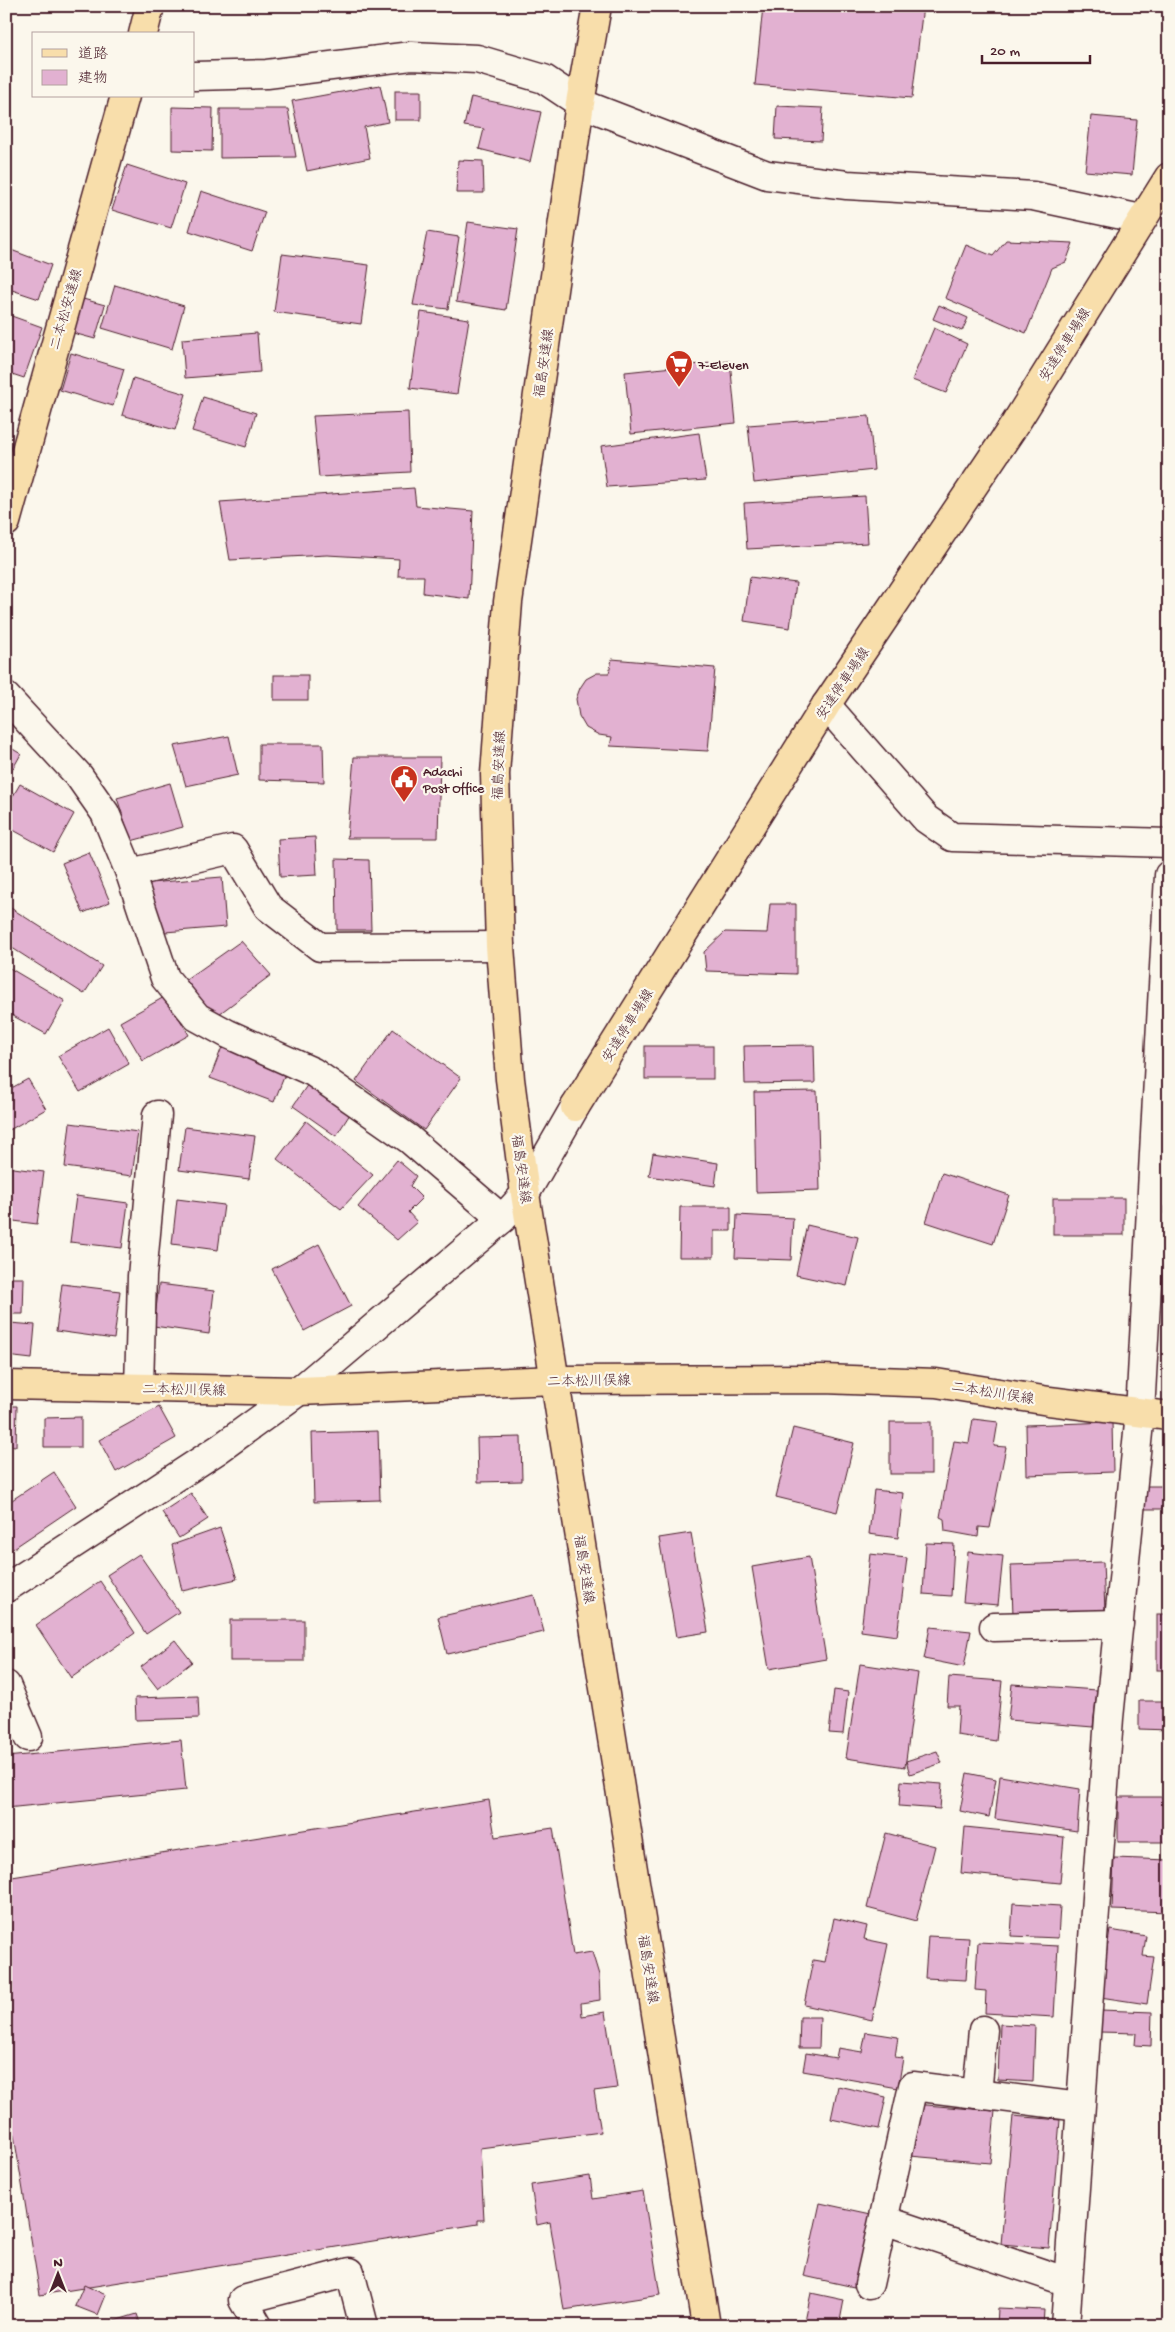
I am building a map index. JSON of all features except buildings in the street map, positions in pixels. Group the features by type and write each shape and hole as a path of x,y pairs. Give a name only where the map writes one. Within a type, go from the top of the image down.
{"main road":[{"path":"144,32 150,6"},
{"name":"福島安達線","path":"596,6 580,103 508,602 495,774 500,946 510,1079 525,1194 706,2326"},
{"name":"二本松安達線","path":"6,522 124,98"},
{"name":"安達停車場線","path":"575,1107 826,705 1015,424 1141,219 1169,177"},
{"name":"二本松川俣線","path":"6,1385 299,1391 555,1380 823,1379 936,1383 1140,1414 1169,1416"}],"street":[{"path":"195,76 267,74 411,56 477,58 544,79 580,103 767,175 847,185 1033,196 1141,219"},
{"path":"6,697 79,776 105,812 130,873 164,978 197,1017 228,1034 313,1072 408,1139 502,1219"},
{"path":"826,705 926,819 952,837 1169,843"},
{"path":"130,873 233,849 268,907 320,946 500,946"},
{"path":"1065,2326 1109,1718 1140,1414 1169,875"},
{"name":"安達停車場線","path":"6,1588 218,1449 299,1391 502,1219 525,1194 575,1107"},
{"path":"139,1388 142,1276 157,1115"},
{"path":"994,1627 1119,1624"},
{"path":"6,1685 28,1737"},
{"path":"977,2094 983,2030"},
{"path":"869,2284 913,2086 1080,2107"},
{"path":"884,2220 1068,2282"},
{"path":"258,2326 243,2300 350,2272 364,2326"}],"place":[{"name":"7-Eleven","path":"679,388"},
{"name":"Adachi Post Office","path":"404,803"}]}
